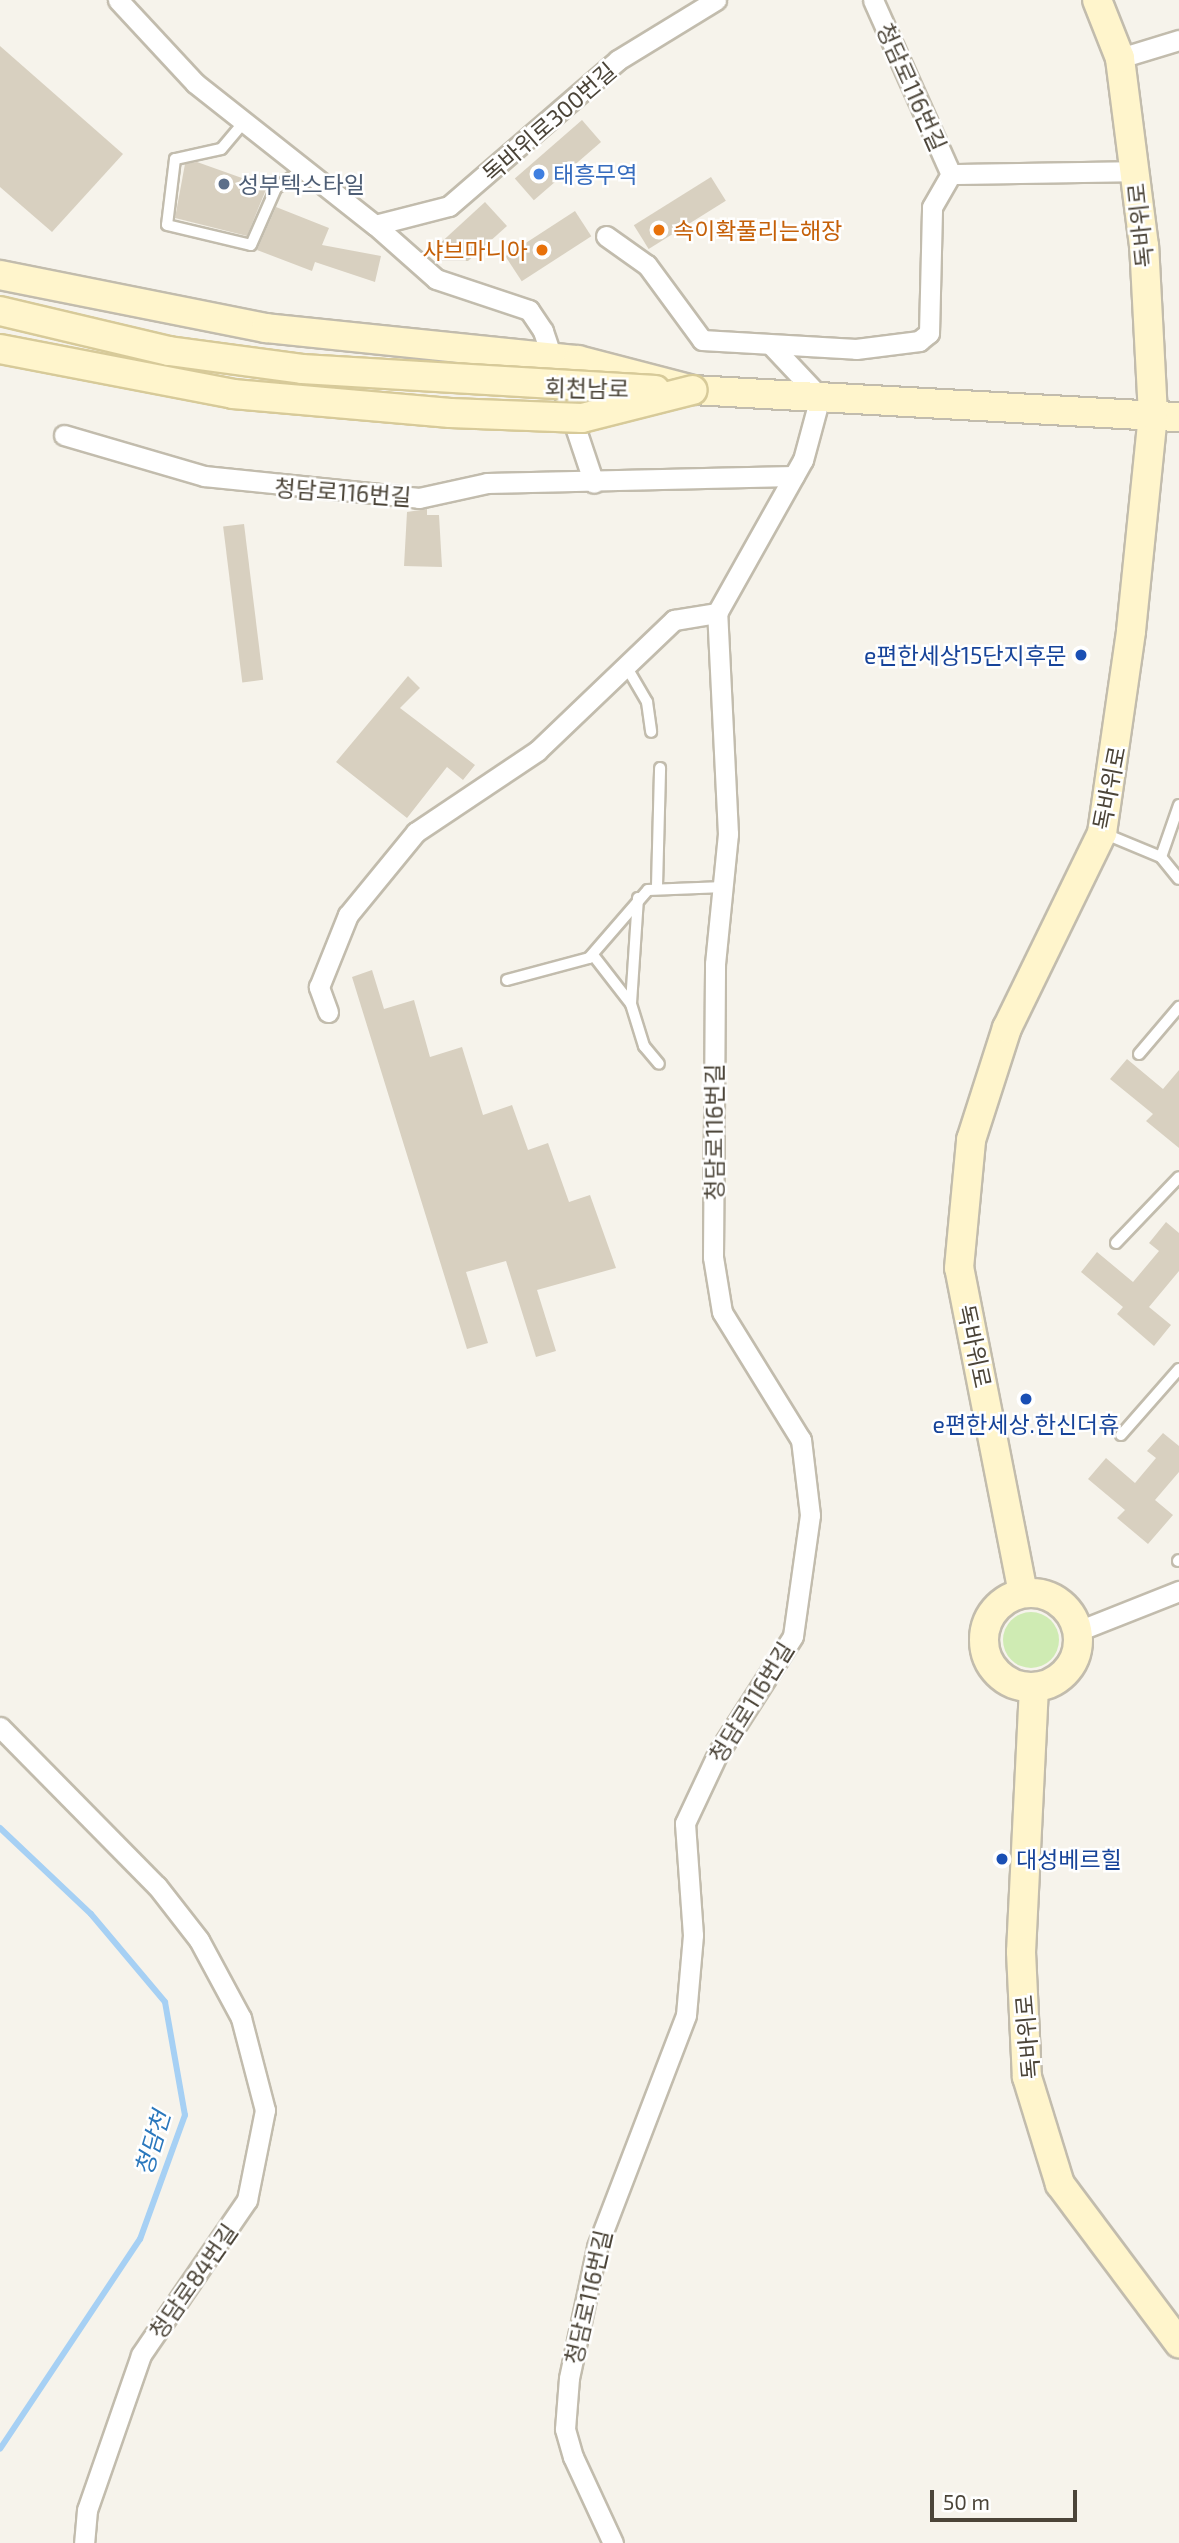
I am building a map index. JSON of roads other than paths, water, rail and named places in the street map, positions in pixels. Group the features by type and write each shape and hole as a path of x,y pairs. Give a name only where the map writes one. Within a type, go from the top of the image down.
{"main road":[{"name":"독바위로","path":"1023,1593 959,1268 971,1140 1007,1028 1102,833 1121,728 1166,416 1120,58 1097,0"},
{"path":"0,275 266,328 578,360 693,390"},
{"name":"회천남로","path":"0,311 169,351 302,369 535,387 693,390 1166,416"},
{"path":"0,349 233,394 438,412 582,418 693,390"},
{"path":"1023,1593 1064,1605 1078,1631 1073,1662 1063,1675 1034,1688 1003,1679 985,1653 991,1615 1023,1593"},
{"name":"독바위로","path":"1034,1688 1021,1952 1027,2077 1060,2184 1179,2343"}],"street":[{"path":"118,0 195,83 375,225 436,279 529,310 543,331 594,483"},
{"name":"독바위로300번길","path":"375,225 449,206 618,60 716,0"},
{"name":"청담로116번길","path":"873,0 951,173"},
{"path":"1120,58 1179,40"},
{"name":"청담로116번길","path":"951,173 1135,171"},
{"name":"청담로116번길","path":"606,236 647,265 696,337 772,346 856,349 928,337 932,207 951,173"},
{"path":"328,1012 319,987 344,923 406,843 537,751 674,620 717,613 812,440 820,397 772,346"},
{"name":"청담로116번길","path":"64,435 204,476 265,486 419,498 470,484 794,476"},
{"name":"청담로116번길","path":"613,2543 573,2457 565,2429 568,2392 597,2247 687,2015 693,1968 684,1837 689,1811 793,1636 804,1593 807,1463 792,1422 722,1312 714,1279 716,964 728,834 717,613"},
{"path":"1078,1631 1179,1591"},
{"name":"청담로84번길","path":"0,1727 157,1886 199,1940 241,2018 265,2110 247,2200 141,2355 87,2510 84,2543"}],"lane":[{"path":"244,122 221,149 176,159 167,225 247,246 276,188 304,169"},
{"path":"626,666 647,702 651,732"},
{"path":"657,886 660,768"},
{"path":"1161,857 1179,805"},
{"path":"1102,833 1161,857 1179,879"},
{"path":"507,980 593,955 638,898 657,886 724,887"},
{"path":"631,1004 638,898"},
{"path":"593,955 631,1004 644,1046 659,1064"},
{"path":"1139,1054 1179,1007"},
{"path":"1116,1242 1179,1177"},
{"path":"1121,1435 1179,1369"}],"waterway":[{"name":"청담천","path":"0,1828 91,1914 165,2002 185,2115 140,2239 0,2449"}],"place":[{"name":"태흥무역","path":"539,174"},
{"name":"성부텍스타일","path":"224,184"},
{"name":"속이확풀리는해장","path":"659,230"},
{"name":"샤브마니아","path":"542,250"},
{"name":"e편한세상15단지후문","path":"1081,655"},
{"name":"e편한세상.한신더휴","path":"1026,1399"},
{"name":"대성베르힐","path":"1002,1859"}]}
